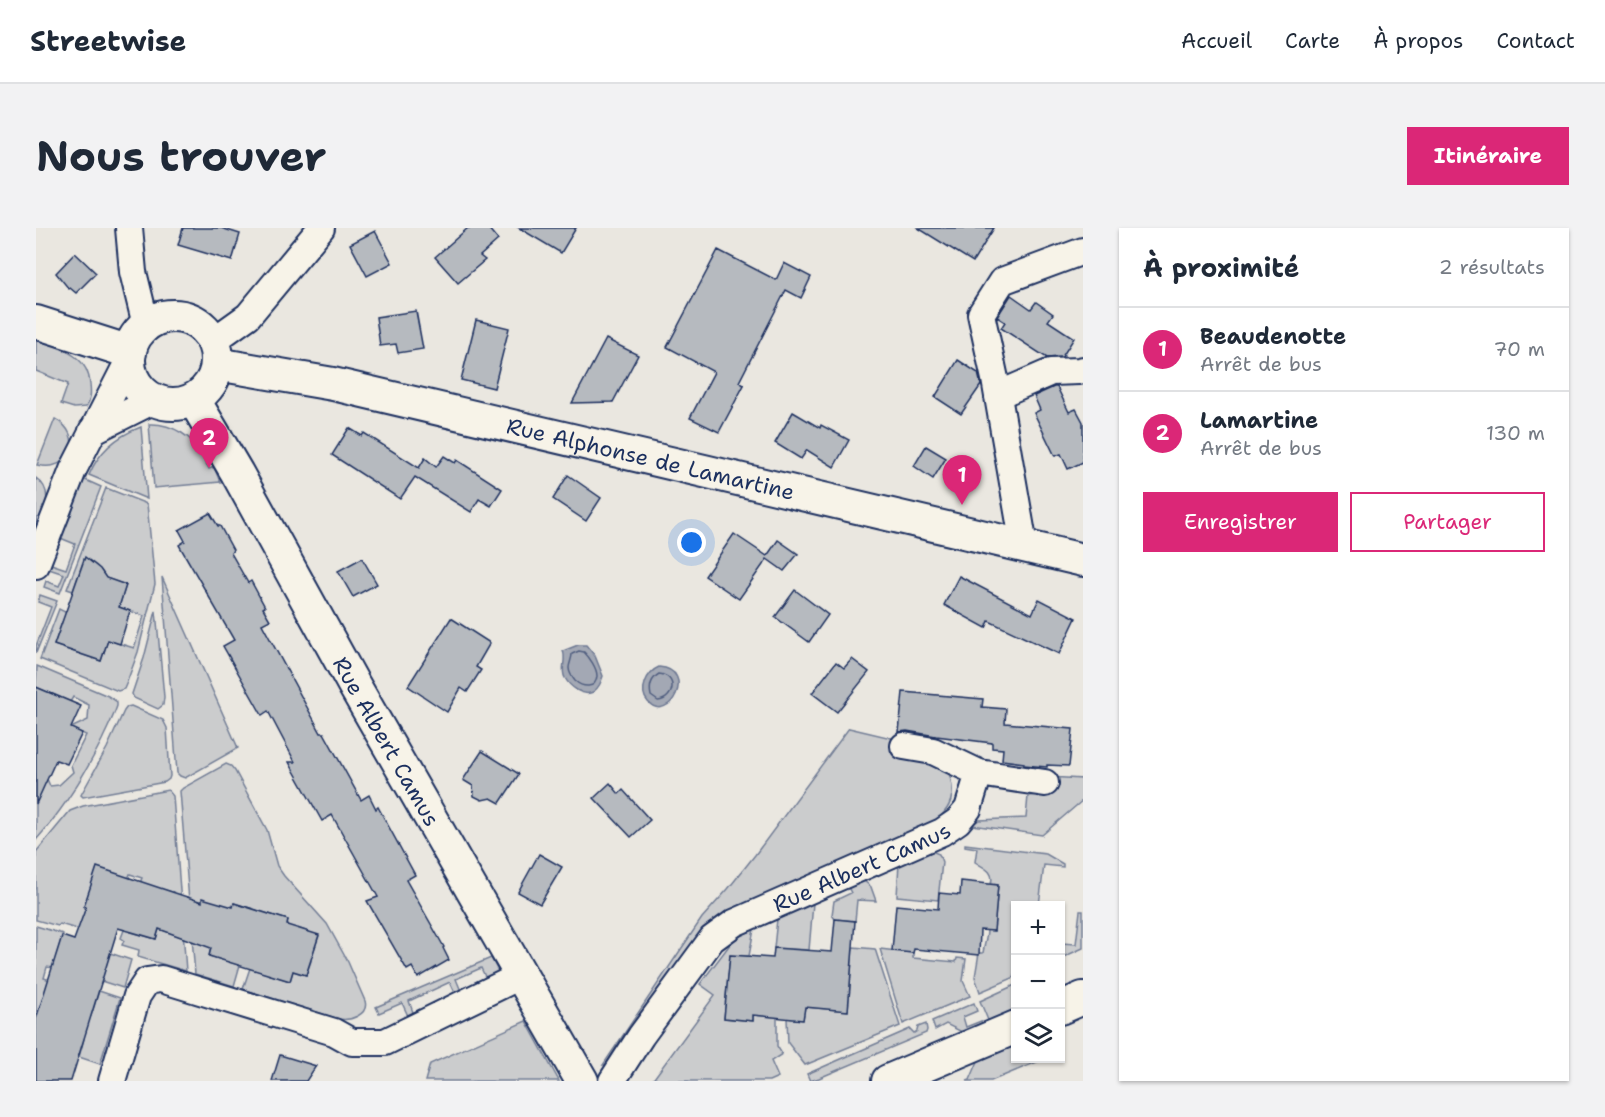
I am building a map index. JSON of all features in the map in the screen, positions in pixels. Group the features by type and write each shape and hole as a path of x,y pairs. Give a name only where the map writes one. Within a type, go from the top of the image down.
{"street":[{"path":"129,228 133,272 146,326"},
{"path":"215,353 321,228"},
{"path":"1024,546 998,395 981,314 1002,281 1083,251"},
{"path":"36,565 68,484 138,333 157,319 170,316 183,317 195,322 206,330 215,353 216,372 210,385 200,396 194,400 174,404 154,400 144,393 136,384 131,372 129,356"},
{"path":"36,322 129,356"},
{"name":"Rue Alphonse de Lamartine","path":"215,353 333,384 1083,560"},
{"path":"998,395 1051,372 1083,370"},
{"path":"92,431 154,400"},
{"name":"Rue Albert Camus","path":"194,400 354,685 582,1081"},
{"path":"904,746 933,750 979,772 1045,783"},
{"name":"Rue Albert Camus","path":"612,1081 641,1036 712,939 734,923 942,832 958,821 968,809 979,772"},
{"path":"112,1081 137,996 147,981 161,979 334,1032 352,1042 385,1042 522,975"},
{"path":"1065,1006 1083,998"},
{"path":"888,1081 1011,1029"}],"shaded area":[{"path":"36,338 71,353 84,366 88,374 90,390 90,399 86,407 74,408 61,404 68,384 36,371"},
{"path":"55,419 70,434 72,443 70,451 58,464 37,465"},
{"path":"149,424 166,426 189,438 207,457 204,460 209,469 214,467 220,482 154,488"},
{"path":"141,427 147,499 89,475 93,466 110,445"},
{"path":"36,478 42,484 47,496 36,531"},
{"path":"81,478 101,487 60,593 44,587 46,581 59,586 64,574 46,568 48,563 66,569 75,544 58,537"},
{"path":"106,488 147,504 155,584 138,652 124,689 118,691 40,659 59,609 67,613 54,645 101,661 108,640 134,648 144,616 119,607 126,585 106,578 97,566 84,559 73,591 67,589"},
{"path":"162,577 238,748 185,778 177,773"},
{"path":"40,595 57,601 36,653 36,646 51,607 38,602"},
{"path":"156,611 164,697 163,705 158,709 134,698 132,694"},
{"path":"37,666 108,696 117,702 117,706 80,780 64,805 36,840 36,774 47,779 50,786 59,785 73,772 71,765 86,735 71,728 88,720 89,705 73,697 70,702 36,687"},
{"path":"131,706 163,720 167,728 169,779 165,782 83,797 81,795 124,711"},
{"path":"849,728 900,740 898,757 931,764 948,771 952,794 944,813 931,823 738,909 611,1064 603,1065 702,918 755,855"},
{"path":"226,764 235,771 267,830 277,866 327,924 348,962 365,1001 364,1010 358,1016 339,1019 243,989 250,968 290,981 293,971 306,975 319,936 298,928 296,930 287,927 288,920 234,903 211,946 209,956 240,965 234,986 195,974 180,791"},
{"path":"1048,777 1083,779 1083,800 1042,835 972,825 979,820 1026,818 1028,796 1046,794"},
{"path":"168,790 173,796 186,971 138,957 139,950 122,945 124,940 121,938 124,930 156,939 159,929 175,934 168,903 172,892 140,883 142,878 130,874 128,879 97,868 84,906 111,939 60,924 58,926 36,920 36,852 70,811 83,806"},
{"path":"965,844 1046,854 1063,864 1063,867 1044,865 1040,901 1011,901 1011,979 980,992 975,977 979,953 983,953 987,930 994,931 998,885 991,884 990,873 975,862 977,848 965,846"},
{"path":"929,850 939,854 942,862 938,900 897,896 899,863"},
{"path":"863,880 871,887 876,901 857,900 855,921 835,919 832,915 834,901 851,893 848,887"},
{"path":"813,903 809,950 774,948 777,919"},
{"path":"1080,911 1083,911 1083,948 1065,956 1065,943 1076,944"},
{"path":"36,926 63,934 54,968 47,967 44,978 50,980 36,1019"},
{"path":"754,929 749,956 730,955 724,1018 753,1021 753,1015 777,1017 777,1046 782,1054 771,1061 778,1077 769,1081 652,1081 715,995 700,984 731,943"},
{"path":"853,947 875,949 900,1026 805,1065 788,1043 787,1018 803,1020 805,1007 848,1011"},
{"path":"880,949 913,953 913,958 956,962 957,958 966,959 963,981 970,996 903,1024"},
{"path":"110,953 131,960 123,988 101,981"},
{"path":"491,958 500,975 489,985 481,968 456,979 463,996 458,999 450,982 409,1001 415,1018 410,1020 402,1003 379,1013 376,1007"},
{"path":"1011,987 1011,1015 990,1025 980,1001"},
{"path":"99,991 120,998 100,1064 79,1057 84,1039 74,1035 91,1016"},
{"path":"974,1003 977,1011 963,1017 966,1027 981,1021 983,1027 964,1033 946,1024 935,1030 932,1021"},
{"path":"526,1021 559,1081 425,1081 430,1064"},
{"path":"926,1024 926,1033 810,1081 807,1074 910,1029 914,1033 918,1027"},
{"path":"1011,1045 1011,1063 1034,1063 991,1081 967,1081 970,1080 979,1059"}],"water":[{"path":"578,645 586,645 595,656 603,676 601,683 593,692 585,693 573,688 564,675 563,651"},
{"path":"659,667 671,670 677,677 678,685 671,702 664,707 656,707 648,702 644,693 645,682"}],"building":[{"path":"183,228 221,228 240,234 232,261 178,245"},
{"path":"468,228 488,228 498,240 480,256 485,260 458,283 435,257"},
{"path":"519,228 576,228 561,253"},
{"path":"918,228 994,228 973,262"},
{"path":"375,231 392,263 367,276 350,244"},
{"path":"718,250 776,280 784,263 811,277 801,298 786,290 739,382 744,385 719,432 690,418 714,372 667,347"},
{"path":"75,253 96,273 76,293 69,289 56,273"},
{"path":"1011,295 1031,309 1036,302 1053,314 1048,321 1074,338 1062,357 1047,358 1001,328 1005,322 997,317"},
{"path":"416,311 423,349 398,353 396,344 380,346 376,317"},
{"path":"476,320 509,328 494,388 461,380"},
{"path":"606,339 638,355 613,402 572,403"},
{"path":"958,360 978,373 981,385 961,414 935,397"},
{"path":"1057,387 1069,412 1076,409 1083,422 1083,462 1068,469 1061,454 1055,456 1034,413 1040,410 1034,396"},
{"path":"793,412 820,428 821,425 849,440 834,467 807,450 801,459 775,443"},
{"path":"349,428 362,436 364,433 419,468 425,458 436,467 444,456 455,463 457,460 502,489 491,506 479,499 471,512 415,477 400,499 332,455"},
{"path":"926,446 946,458 933,479 914,466"},
{"path":"568,475 601,498 586,521 553,499"},
{"path":"210,513 220,526 233,550 231,553 248,583 251,581 265,607 263,608 270,620 262,624 321,733 324,733 361,800 369,795 376,809 378,807 415,875 406,880 449,960 418,978 412,967 407,970 367,901 378,897 332,815 322,821 289,762 295,762 268,711 262,715 223,646 234,640 179,545 185,541 179,530"},
{"path":"734,534 767,556 778,540 798,554 784,571 767,559 739,599 705,576"},
{"path":"85,557 100,569 106,578 126,585 119,607 130,611 120,644 108,640 101,661 54,645"},
{"path":"362,558 377,584 353,597 338,571"},
{"path":"959,576 1032,614 1039,599 1076,618 1059,654 989,621 986,628 944,605"},
{"path":"795,590 828,615 809,642 775,617"},
{"path":"451,618 490,643 476,667 481,670 467,692 461,688 447,712 408,686"},
{"path":"852,659 869,672 837,712 812,693 836,662 844,668"},
{"path":"36,687 81,706 71,728 82,733 67,764 56,760 36,804"},
{"path":"903,692 983,699 982,707 1006,709 1005,723 1073,729 1069,766 1024,765 1024,763 1002,760 1003,749 992,748 992,743 907,731 899,732"},
{"path":"482,751 519,774 500,803 491,798 482,800 474,796 473,786 463,780"},
{"path":"610,783 619,794 623,790 650,820 631,837 594,798"},
{"path":"539,854 562,867 540,904 518,892"},
{"path":"97,867 202,902 202,898 233,907 234,903 288,920 287,925 319,935 306,975 293,971 290,981 209,956 211,948 159,929 156,939 118,928 71,1081 36,1081 36,1019 62,936 74,940"},
{"path":"961,881 998,885 994,931 980,930 979,955 914,949 913,953 892,951 896,905 938,909 939,893 960,895"},
{"path":"835,919 855,921 848,1011 805,1007 803,1020 753,1015 753,1021 724,1018 730,955 773,958 774,948 832,952"},
{"path":"280,1055 316,1066 306,1081 272,1081"}],"place":[{"name":"Lamartine","path":"209,468"},
{"name":"Beaudenotte","path":"962,505"}]}
